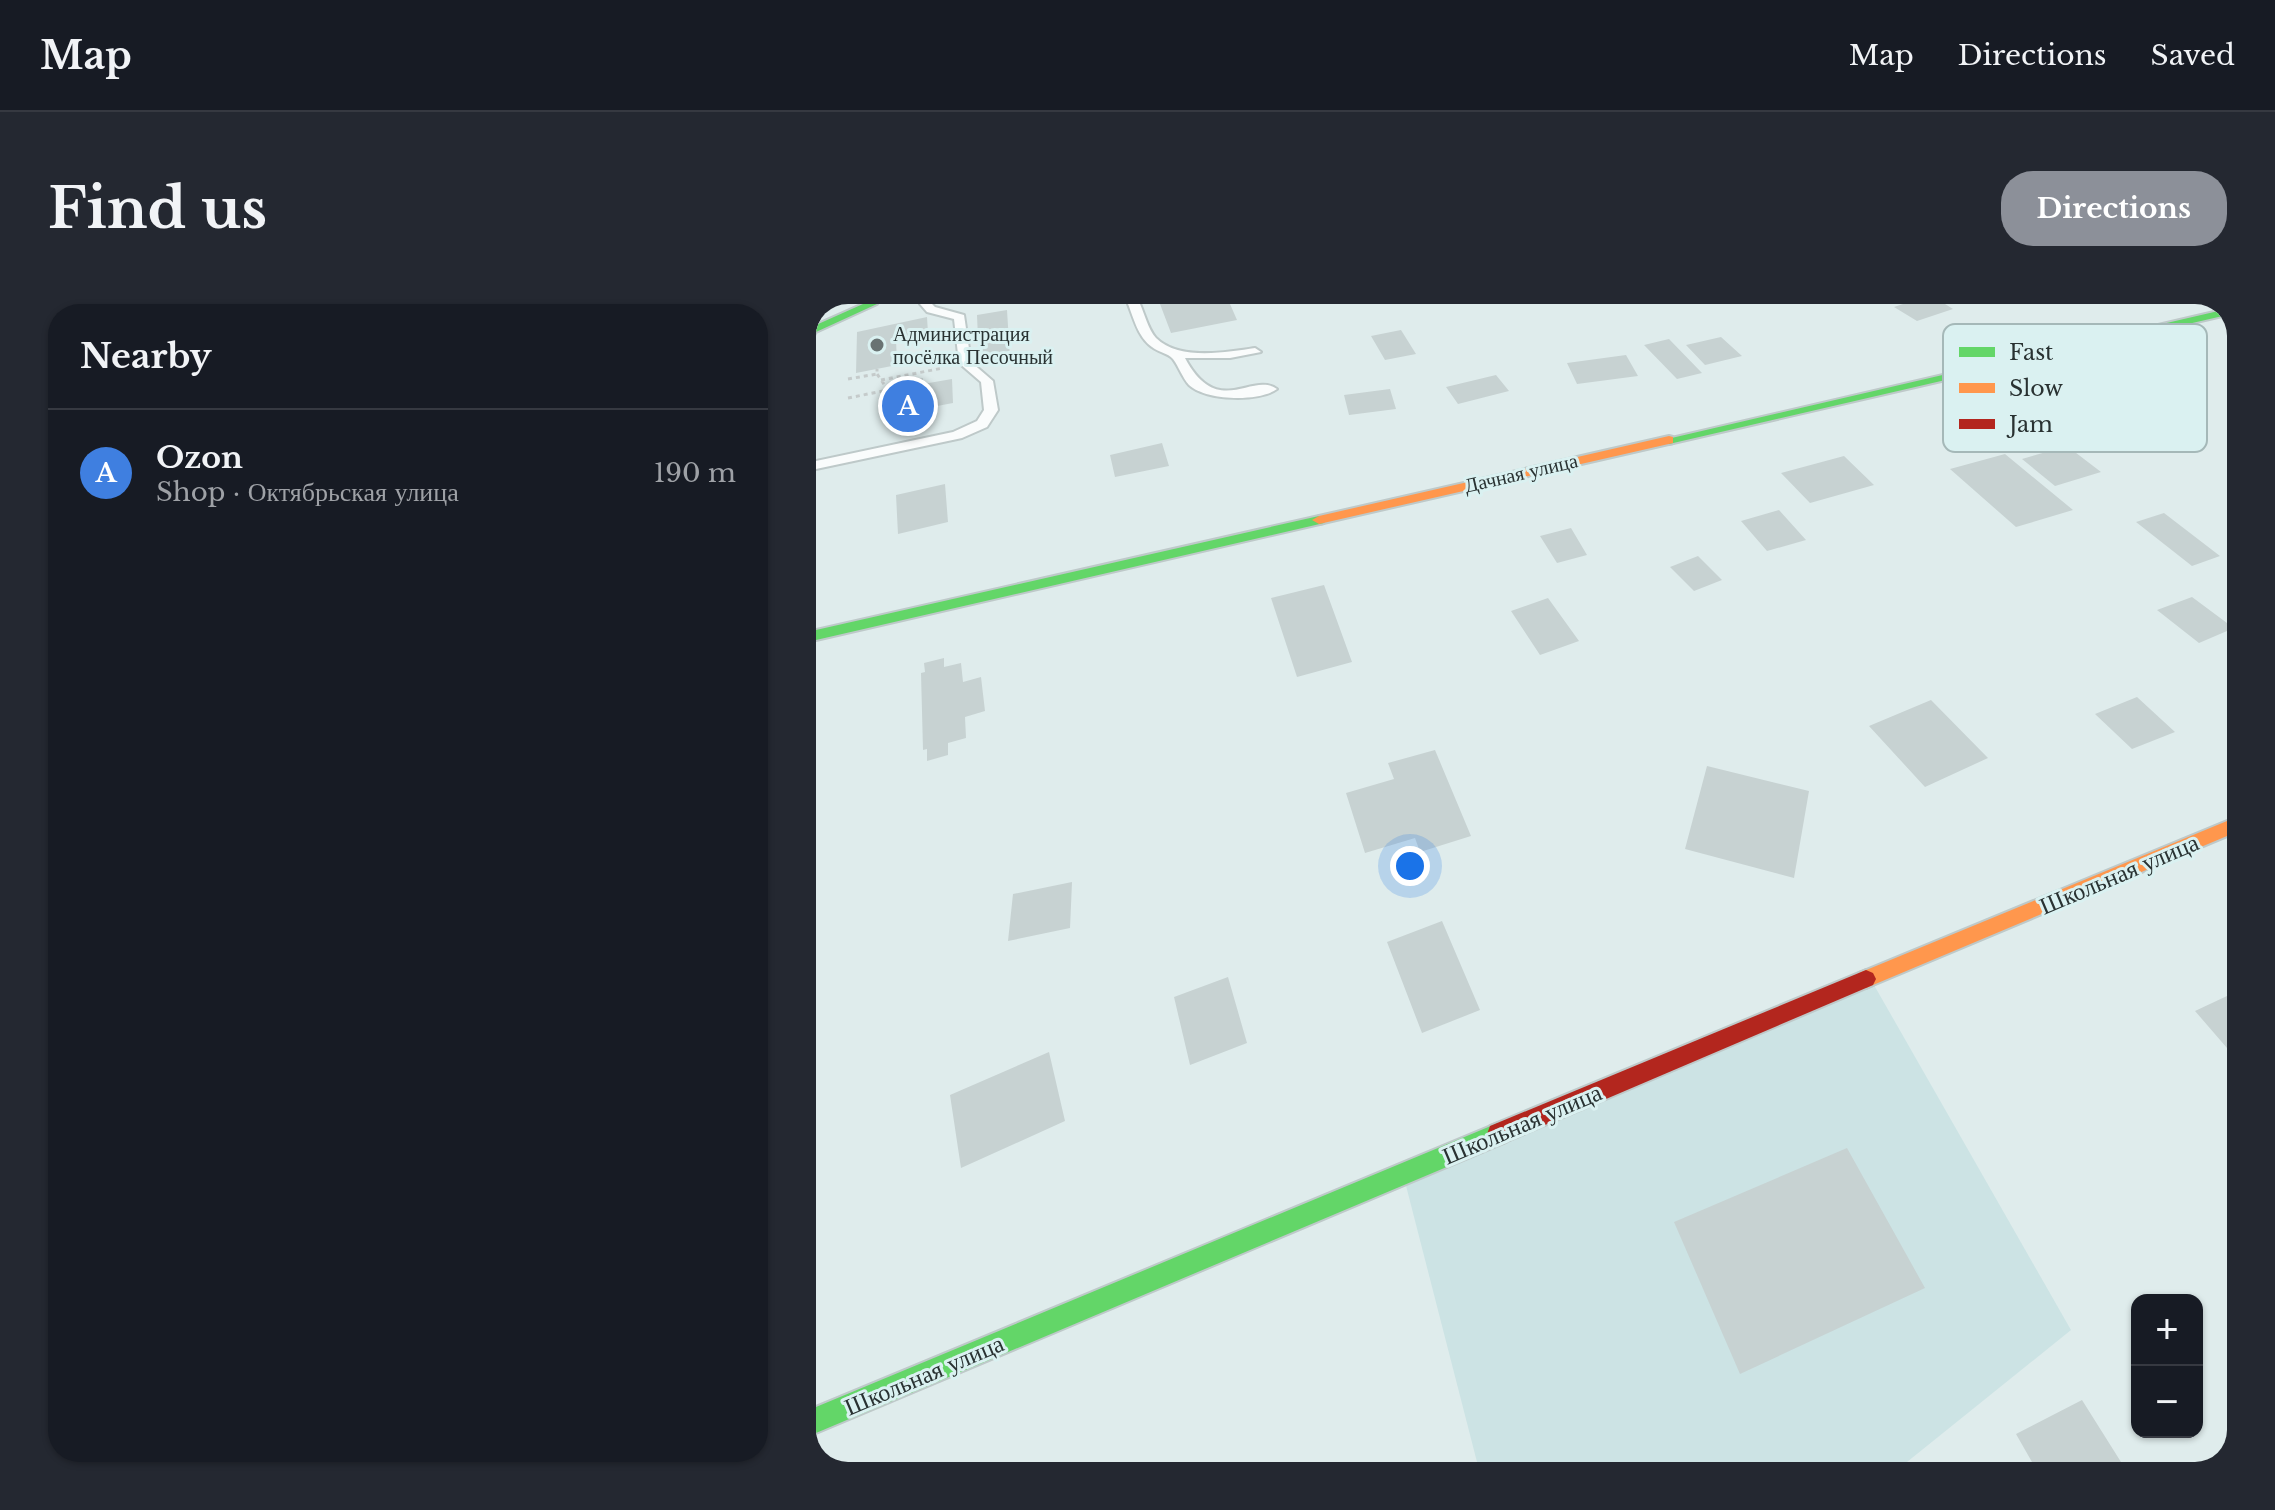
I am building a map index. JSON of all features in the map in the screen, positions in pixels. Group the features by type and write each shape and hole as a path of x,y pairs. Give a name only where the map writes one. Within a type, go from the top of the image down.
{"street":[{"path":"816,317 817,304"},
{"path":"816,329 872,304"},
{"name":"Дачная улица","path":"2175,324 2227,312"},
{"name":"Дачная улица","path":"816,635 1943,377"},
{"name":"Школьная улица","path":"816,1420 2227,828"}],"lane":[{"path":"816,465 957,435 982,424 991,410 987,381 965,363 960,317 931,310 926,304"},
{"path":"1134,304 1148,338 1158,347 1175,352 1225,356 1255,352"},
{"path":"1175,352 1194,384 1206,389 1226,393 1271,389"}],"path":[{"path":"881,380 965,363"},
{"path":"848,379 877,372 888,390"},
{"path":"848,398 896,388"}],"shaded area":[{"path":"1870,978 2071,1330 1907,1462 1477,1462 1403,1174"}],"building":[{"path":"1160,304 1230,304 1237,320 1171,333"},
{"path":"1903,304 1945,304 1953,309 1917,321 1894,307"},
{"path":"1007,310 1010,358 979,363 977,315"},
{"name":"Администрация посёлка Песочный","path":"927,317 928,333 896,339 897,365 856,373 857,332"},
{"path":"1401,330 1416,354 1385,360 1371,336"},
{"path":"1721,337 1742,356 1705,365 1686,345"},
{"path":"1669,339 1702,373 1677,379 1644,345"},
{"path":"1626,355 1638,376 1577,384 1567,363"},
{"path":"1496,375 1509,391 1458,404 1446,387"},
{"path":"923,378 923,384 952,379 953,403 895,414 896,383"},
{"path":"1390,389 1396,409 1349,415 1344,395"},
{"path":"1162,443 1169,466 1115,477 1110,455"},
{"path":"2046,452 2075,452 2101,472 2055,486 2022,459"},
{"path":"2005,454 2073,510 2016,527 1950,469"},
{"path":"1844,456 1874,485 1810,503 1781,473"},
{"path":"945,484 948,522 898,534 896,495"},
{"path":"1779,510 1806,540 1767,551 1741,521"},
{"path":"2164,513 2220,556 2192,566 2136,522"},
{"path":"1571,528 1587,555 1557,563 1540,536"},
{"path":"1698,556 1722,580 1694,591 1670,567"},
{"path":"1324,585 1352,662 1297,677 1271,598"},
{"path":"2192,597 2227,623 2227,631 2199,643 2157,610"},
{"path":"1548,598 1579,641 1540,655 1511,611"},
{"path":"944,658 944,667 961,663 963,682 981,677 985,711 965,717 966,738 948,743 948,755 927,761 927,749 923,750 921,673 925,672 924,663"},
{"path":"2137,697 2175,732 2132,749 2095,714"},
{"path":"1931,700 1988,758 1925,787 1869,726"},
{"path":"1435,750 1471,836 1420,852 1415,838 1365,853 1346,793 1394,779 1388,763"},
{"path":"1707,766 1809,791 1794,878 1685,849"},
{"path":"1072,882 1070,928 1008,941 1013,894"},
{"path":"1442,921 1480,1010 1422,1033 1387,942"},
{"path":"1228,977 1247,1043 1190,1065 1174,997"},
{"path":"2227,996 2227,1048 2195,1011"},
{"path":"1049,1052 1065,1121 961,1168 950,1095"},
{"path":"1847,1148 1925,1288 1740,1374 1674,1222"},
{"path":"2082,1400 2121,1462 2032,1462 2016,1434"}],"traffic: fast":[{"path":"816,329 872,304"},
{"path":"2175,324 2227,312"},
{"path":"1669,440 1943,377"},
{"path":"816,635 1319,520"},
{"path":"816,1420 1498,1134"}],"traffic: slow":[{"path":"1319,520 1669,440"},
{"path":"1866,979 2227,828"}],"traffic: jam":[{"path":"1498,1134 1866,979"}],"place":[{"name":"Администрация посёлка Песочный","path":"877,345"},
{"name":"Ozon","path":"908,406"}]}
